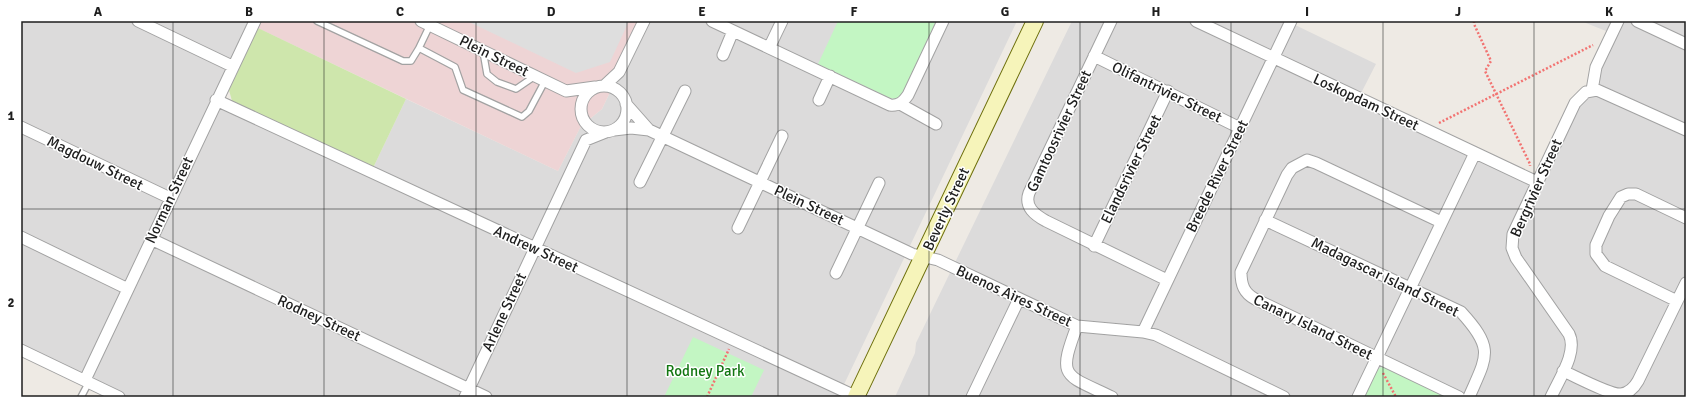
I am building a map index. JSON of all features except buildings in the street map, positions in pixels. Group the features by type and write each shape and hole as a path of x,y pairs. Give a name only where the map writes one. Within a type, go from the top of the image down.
{"street":[{"path":"138,21 232,66"},
{"name":"Norman Street","path":"87,381 170,198 232,66 255,21"},
{"path":"712,21 890,105 900,104 936,124"},
{"path":"769,48 782,21"},
{"path":"900,104 908,95 943,21"},
{"name":"Beverly Street","path":"857,397 1035,21"},
{"name":"Gamtoosrivier Street","path":"1111,21 1027,198 1031,211 1035,215 1094,246 1167,280"},
{"name":"Loskopdam Street","path":"1196,21 1531,180"},
{"name":"Breede River Street","path":"1143,332 1291,21"},
{"path":"1618,21 1596,67 1592,90 1605,92 1686,130"},
{"path":"1637,21 1686,44"},
{"path":"620,72 584,96 581,112 582,126 586,140 610,131 624,119 625,100 620,72 640,22"},
{"name":"Plein Street","path":"426,23 566,91 581,112"},
{"path":"723,55 733,31"},
{"name":"Olifantrivier Street","path":"1094,56 1240,128"},
{"path":"819,100 830,76"},
{"path":"566,91 600,86 612,87 625,100"},
{"name":"Bergrivier Street","path":"1551,397 1572,351 1571,338 1516,258 1512,248 1513,234 1531,180 1575,103 1582,95 1592,90"},
{"path":"640,182 685,91"},
{"name":"Elandsrivier Street","path":"1094,246 1168,92"},
{"name":"Andrew Street","path":"216,100 857,397"},
{"name":"Plein Street","path":"625,100 649,130"},
{"path":"581,112 591,128 598,131 610,131"},
{"name":"Magdouw Street","path":"21,127 170,198"},
{"name":"Plein Street","path":"610,131 631,128 649,130 858,229 912,254 923,257"},
{"name":"Plein Street","path":"738,228 782,136"},
{"name":"Arlene Street","path":"467,393 586,140"},
{"path":"1358,397 1380,359 1410,288 1475,153"},
{"name":"Canary Island Street","path":"1442,222 1307,160 1292,168 1287,175 1241,272 1241,281 1248,295 1459,397"},
{"name":"Plein Street","path":"836,274 880,182"},
{"path":"1677,302 1604,266 1598,259 1595,249 1617,201 1624,195 1636,194 1686,218"},
{"name":"Madagascar Island Street","path":"1266,220 1461,312 1479,334 1486,352 1483,364 1468,397"},
{"path":"21,237 128,289"},
{"name":"Rodney Street","path":"151,239 467,393 486,397"},
{"name":"Buenos Aires Street","path":"923,257 938,260 1019,300 1077,326 1143,332 1156,335 1284,397"},
{"path":"1563,371 1615,394 1627,393 1632,390 1638,381 1686,283"},
{"path":"972,397 1019,300"},
{"path":"1077,326 1067,353 1065,364 1067,371 1072,377 1112,397"},
{"path":"21,350 119,397"}],"lane":[{"path":"317,21 402,61 411,61 419,48 426,23"},
{"path":"419,48 455,67 463,90 519,117 527,114 541,78"},
{"path":"483,51 487,74 497,82 516,89 541,78"},
{"path":"81,397 87,381"}],"path":[{"path":"1474,21 1491,61 1485,71 1530,164 1531,180"},
{"path":"1433,133 1437,124 1598,43 1609,41"},
{"path":"707,397 734,340"},
{"path":"1380,359 1381,369 1396,397"}],"shaded area":[{"path":"21,21 243,21 251,25 217,100 373,168 406,99 558,171 581,126 602,109 644,21 1017,21 838,397 120,397 21,350"},
{"path":"243,21 644,21 602,109 581,126 558,171"},
{"path":"467,21 629,21 610,62 576,73"},
{"path":"1072,21 1291,21 1291,23 1376,64 1358,99 1538,184 1587,93 1611,33 1581,21 1686,21 1686,397 895,397 915,353 916,343"}],"green space":[{"path":"838,21 936,21 902,95 896,99 890,98 818,64"},
{"path":"258,28 406,99 373,168 232,101 229,90"},
{"name":"Rodney Park","path":"693,337 764,370 751,397 664,397"},
{"path":"1384,366 1451,397 1364,397 1378,369"}]}
